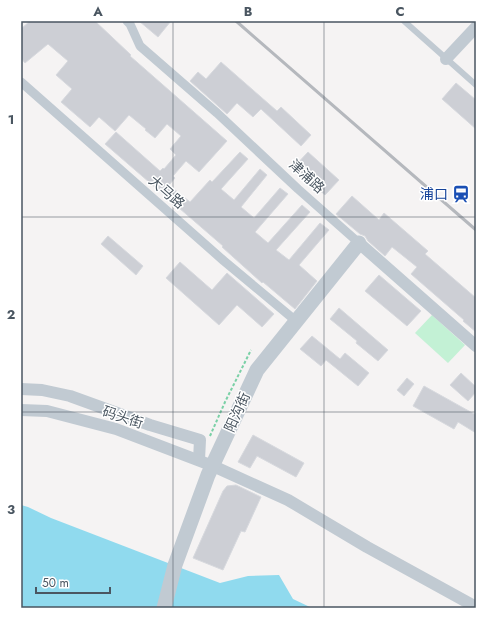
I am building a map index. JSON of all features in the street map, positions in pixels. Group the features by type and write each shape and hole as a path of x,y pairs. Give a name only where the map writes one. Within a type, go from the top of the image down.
{"street":[{"name":"津浦路","path":"130,22 140,46 217,113 298,189 476,346"},
{"path":"446,59 476,27"},
{"name":"大马路","path":"21,82 224,261 296,321"},
{"name":"阳沟街","path":"164,608 175,565 206,463 257,370 359,243"},
{"path":"21,389 42,390 70,396 150,425 200,440 206,463"},
{"name":"码头街","path":"21,410 47,411 116,429 206,463 288,500 367,547 476,607"}],"lane":[{"path":"404,21 476,85"}],"path":[{"path":"209,438 251,350"}],"green space":[{"path":"432,315 465,345 448,363 415,333"}],"water":[{"path":"21,505 220,583 248,576 279,575 293,599 312,608 21,608"}],"building":[{"path":"30,21 95,21 131,55 130,56 227,141 199,172 186,161 173,176 175,178 169,185 190,202 210,180 212,182 240,152 248,159 221,189 234,200 260,169 267,175 241,207 254,218 280,188 288,194 255,232 268,243 302,205 310,212 276,250 289,260 320,223 329,230 299,265 317,281 295,309 263,282 262,283 222,247 223,246 105,144 116,132 160,171 163,168 164,169 176,155 170,149 181,136 167,124 155,138 129,115 115,131 99,117 90,127 61,102 72,89 56,75 68,61 48,44 25,63 21,58 21,29"},
{"path":"139,21 171,21 158,37"},
{"path":"221,62 277,111 281,107 311,135 301,146 261,109 253,117 237,103 227,114 190,81 198,72 206,79"},
{"path":"456,83 476,100 476,129 442,99"},
{"path":"308,152 339,180 325,195 294,167"},
{"path":"352,196 379,220 384,213 428,251 425,254 476,298 476,332 411,274 417,267 392,247 385,256 368,241 365,236 360,234 336,214"},
{"path":"108,236 143,266 136,275 101,244"},
{"path":"180,262 212,290 227,273 274,314 262,327 237,305 219,325 166,278"},
{"path":"379,275 421,311 407,326 365,291"},
{"path":"339,308 388,350 378,361 356,343 357,341 330,319"},
{"path":"312,336 340,359 345,353 369,373 358,386 326,360 321,366 300,349"},
{"path":"461,373 476,387 476,392 468,401 450,385"},
{"path":"407,378 414,384 404,396 397,390"},
{"path":"424,386 476,415 476,433 458,422 454,429 413,406"},
{"path":"253,435 304,463 296,477 257,456 250,468 238,462"},
{"path":"236,485 261,497 245,532 241,531 223,570 193,558 223,491 227,486"}],"railway":[{"path":"236,21 476,230"}],"place":[{"name":"浦口","path":"461,194"}]}
